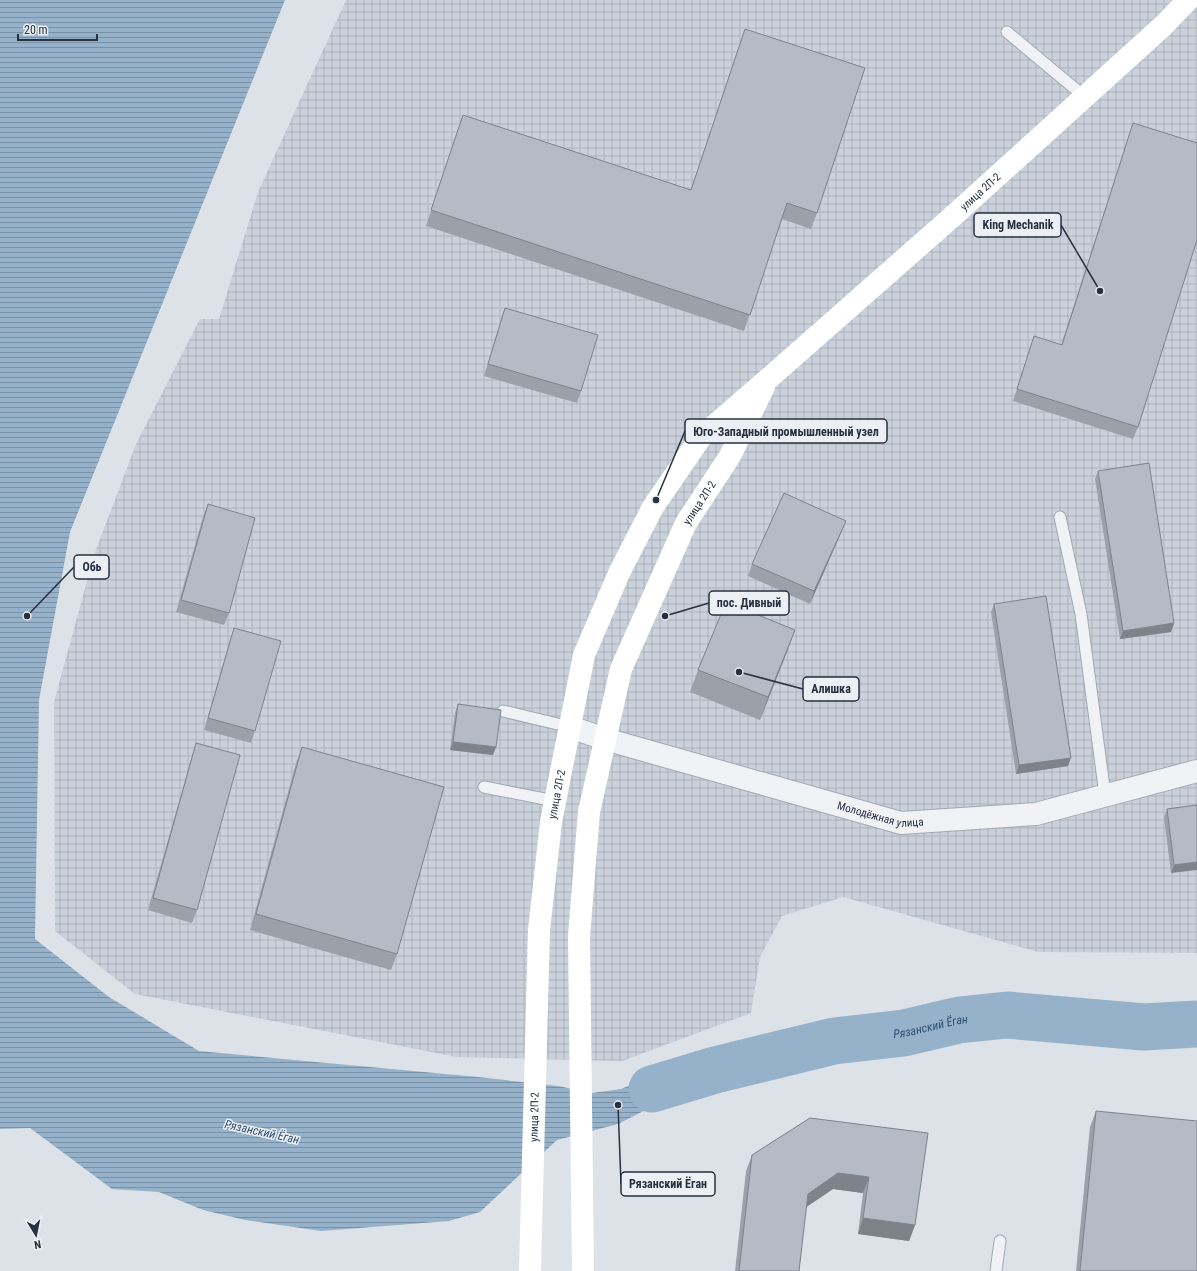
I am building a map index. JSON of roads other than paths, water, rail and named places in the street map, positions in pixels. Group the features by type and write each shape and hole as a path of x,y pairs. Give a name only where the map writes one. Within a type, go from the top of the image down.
{"main road":[{"name":"улица 2П-2","path":"530,1261 539,930 551,822 584,655 620,571 653,507 701,436 952,217 1164,25 1188,0"},
{"name":"улица 2П-2","path":"583,1263 579,936 589,812 621,669 686,523 730,456 768,379"}],"street":[{"name":"Молодёжная улица","path":"570,727 605,739 901,823 1036,814 1197,771"}],"lane":[{"path":"1006,32 1085,97"},
{"path":"1060,517 1081,614 1105,795"},
{"path":"503,711 570,727"},
{"path":"484,787 555,801"},
{"path":"996,1271 1000,1241"}],"water":[{"path":"0,0 285,0 70,532 39,700 35,939 109,997 199,1051 478,1077 558,1086 592,1093 621,1089 661,1072 711,1055 715,1070 714,1087 669,1098 618,1124 557,1140 480,1212 449,1221 321,1231 245,1220 203,1210 159,1192 112,1189 30,1128 0,1129"}],"waterway":[{"name":"Рязанский Ёган","path":"652,1089 715,1070 834,1041 904,1033 959,1020 1007,1015 1144,1027 1197,1024"}],"place":[{"name":"King Mechanik","path":"1100,291"},
{"name":"Юго-Западный промышленный узел","path":"656,500"},
{"name":"Обь","path":"27,616"},
{"name":"пос. Дивный","path":"665,616"},
{"name":"Алишка","path":"739,672"},
{"name":"Рязанский Ёган","path":"618,1105"}]}
